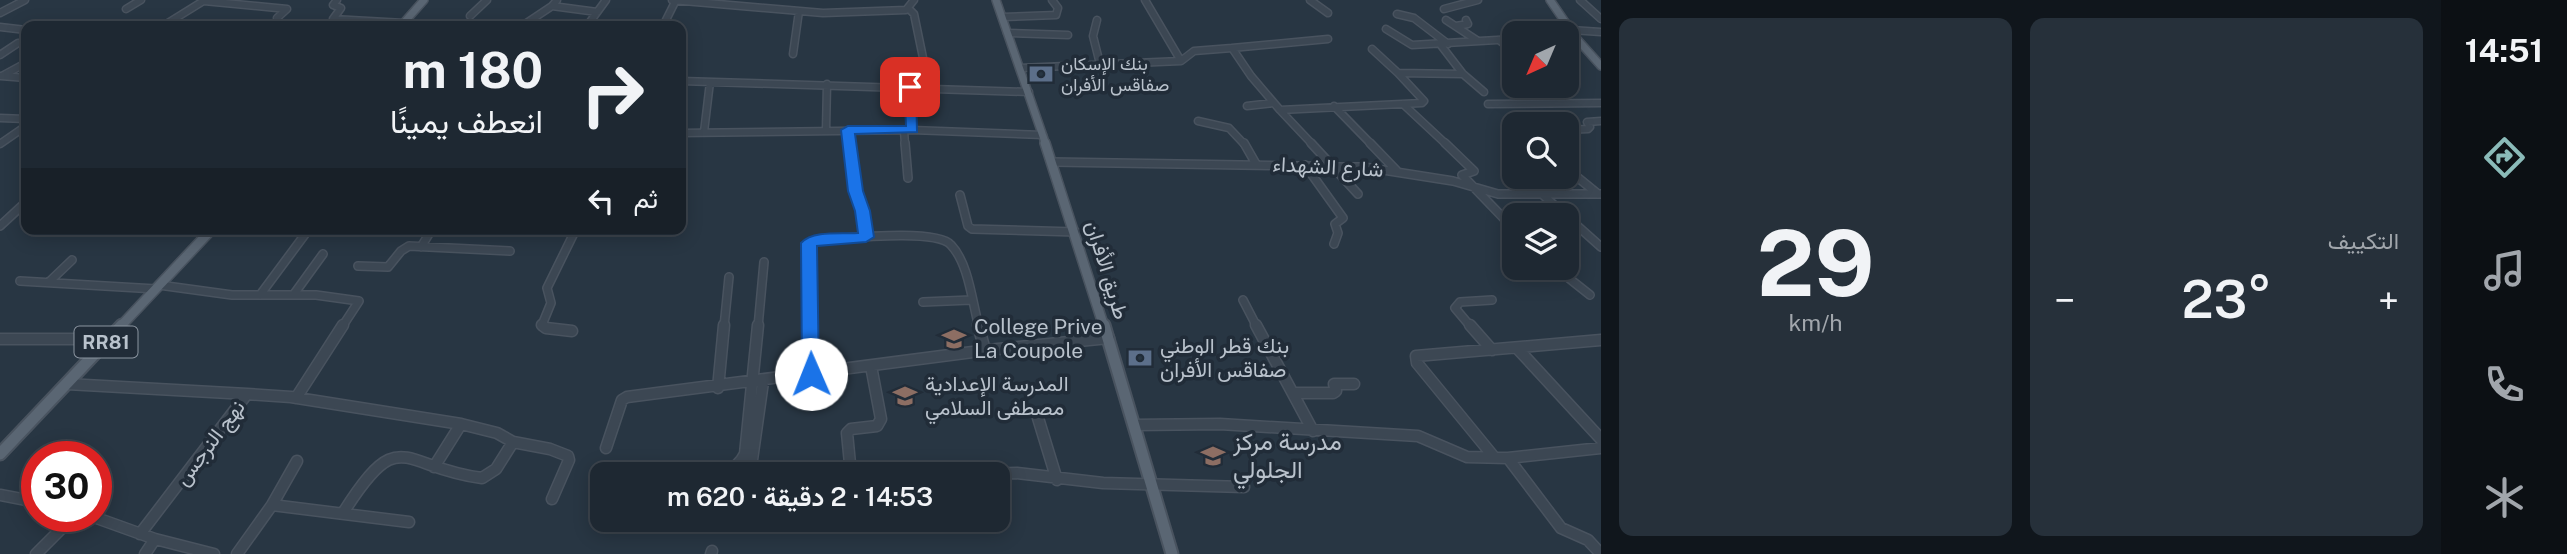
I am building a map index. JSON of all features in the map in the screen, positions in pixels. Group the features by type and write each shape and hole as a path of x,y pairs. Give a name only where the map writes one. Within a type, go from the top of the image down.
{"main road":[{"path":"406,21 424,0"},
{"name":"طريق الأفران","path":"996,0 1076,232 1172,554"},
{"path":"1550,0 1565,21"},
{"path":"1579,41 1601,66"},
{"name":"RR81","path":"0,454 206,235"}],"street":[{"path":"0,13 24,0"},
{"path":"126,9 141,0"},
{"path":"171,21 204,0 287,9 277,18"},
{"path":"337,0 332,5 341,8 333,19 361,21"},
{"path":"470,16 486,0"},
{"path":"530,21 557,0"},
{"path":"591,21 607,0"},
{"path":"665,21 674,0 737,3 799,11 859,13 909,9 914,14 929,87"},
{"path":"909,9 914,0"},
{"path":"1003,18 1056,15 1058,8 1052,0"},
{"path":"1145,0 1181,61"},
{"path":"1310,0 1328,13"},
{"path":"1444,9 1473,0"},
{"path":"1580,0 1601,19"},
{"path":"552,6 597,12"},
{"path":"0,8 9,8"},
{"path":"793,54 799,11"},
{"path":"1397,14 1414,18 1444,44 1463,74 1484,92"},
{"path":"1097,20 1093,27 1094,46 1100,64"},
{"path":"1446,20 1478,41"},
{"path":"1456,26 1468,24 1466,20"},
{"path":"0,27 21,29"},
{"path":"1386,29 1409,45 1502,40"},
{"path":"1579,31 1601,32"},
{"path":"1007,33 1068,34"},
{"path":"1020,68 1181,61 1194,51 1328,39"},
{"path":"0,55 18,43"},
{"path":"1232,48 1273,103 1358,194"},
{"path":"1280,110 1422,103 1424,101 1372,49"},
{"path":"1,76 21,66"},
{"path":"1398,73 1463,74"},
{"path":"1,76 21,78"},
{"path":"686,81 1029,92"},
{"path":"704,132 710,82"},
{"path":"826,130 827,84"},
{"path":"908,178 910,87"},
{"path":"1247,106 1273,103"},
{"path":"1488,104 1601,103"},
{"path":"1404,104 1474,171 1462,175 1502,216"},
{"path":"1334,106 1397,172"},
{"path":"0,118 21,119"},
{"path":"1198,121 1238,132 1256,164"},
{"path":"1579,129 1588,129 1590,127 1587,122 1601,121"},
{"path":"0,144 21,129"},
{"path":"848,130 855,191 863,211 866,237"},
{"path":"686,133 908,130 1043,135"},
{"name":"شارع الشهداء","path":"1053,162 1333,165 1454,181 1514,196 1599,194"},
{"path":"1305,165 1343,218 1335,224 1338,233 1334,244"},
{"path":"1579,178 1599,194"},
{"path":"960,195 968,226 972,229 1076,232"},
{"path":"1545,196 1601,247"},
{"path":"0,226 21,208"},
{"path":"0,217 9,218"},
{"path":"260,295 305,235"},
{"path":"421,247 428,235"},
{"path":"572,331 546,328 542,325 551,303 547,288 573,235"},
{"path":"811,374 809,243 817,240 939,236 956,250 962,263 985,350"},
{"path":"358,266 388,267 403,249 421,247 510,251"},
{"path":"294,294 323,254"},
{"path":"48,282 72,260"},
{"path":"751,462 764,261"},
{"path":"718,388 729,276"},
{"path":"1574,280 1590,295"},
{"path":"20,281 157,287 232,295 346,297 359,301 296,397"},
{"path":"923,302 971,300"},
{"path":"1243,300 1313,431"},
{"path":"1492,300 1460,302 1455,305 1456,310 1492,350"},
{"path":"606,448 622,400 627,397 758,383 985,350 1109,338"},
{"path":"0,339 108,339"},
{"path":"1494,457 1415,359 1419,354 1598,340"},
{"path":"1517,348 1601,439"},
{"path":"850,462 847,433 851,429 877,426 881,419 871,366"},
{"path":"742,462 758,383"},
{"name":"نهج النرجس","path":"67,384 247,394"},
{"path":"1294,393 1334,393 1334,384 1354,384"},
{"path":"247,394 296,397 362,410 461,424 502,434 513,442 550,449 568,456 569,460 552,499"},
{"name":"نهج النرجس","path":"140,534 247,394"},
{"path":"1038,418 1057,480"},
{"path":"434,467 461,424"},
{"path":"1135,425 1220,424 1418,436 1466,457 1508,458 1601,448"},
{"path":"343,513 369,474 393,457 413,457 434,467 485,477 496,469 513,442"},
{"path":"1508,458 1561,528 1588,540 1601,554"},
{"path":"237,554 272,505 297,461"},
{"path":"1010,473 1057,480 1244,487"},
{"path":"0,495 21,499"},
{"path":"272,505 409,522"},
{"path":"112,524 155,540 214,554"},
{"path":"36,554 58,532"},
{"path":"145,554 155,540"}],"place":[{"name":"بنك الإسكان صفاقس الأفران","path":"1041,74"},
{"name":"College Prive La Coupole","path":"954,339"},
{"name":"بنك قطر الوطني صفاقس الأفران","path":"1140,358"},
{"name":"المدرسة الإعدادية مصطفى السلامي","path":"905,396"},
{"name":"مدرسة مركز الجلولي","path":"1213,456"}],"route":[{"path":"811,374 809,243 817,240 866,237 863,211 855,191 848,130 912,130 910,87"}]}
